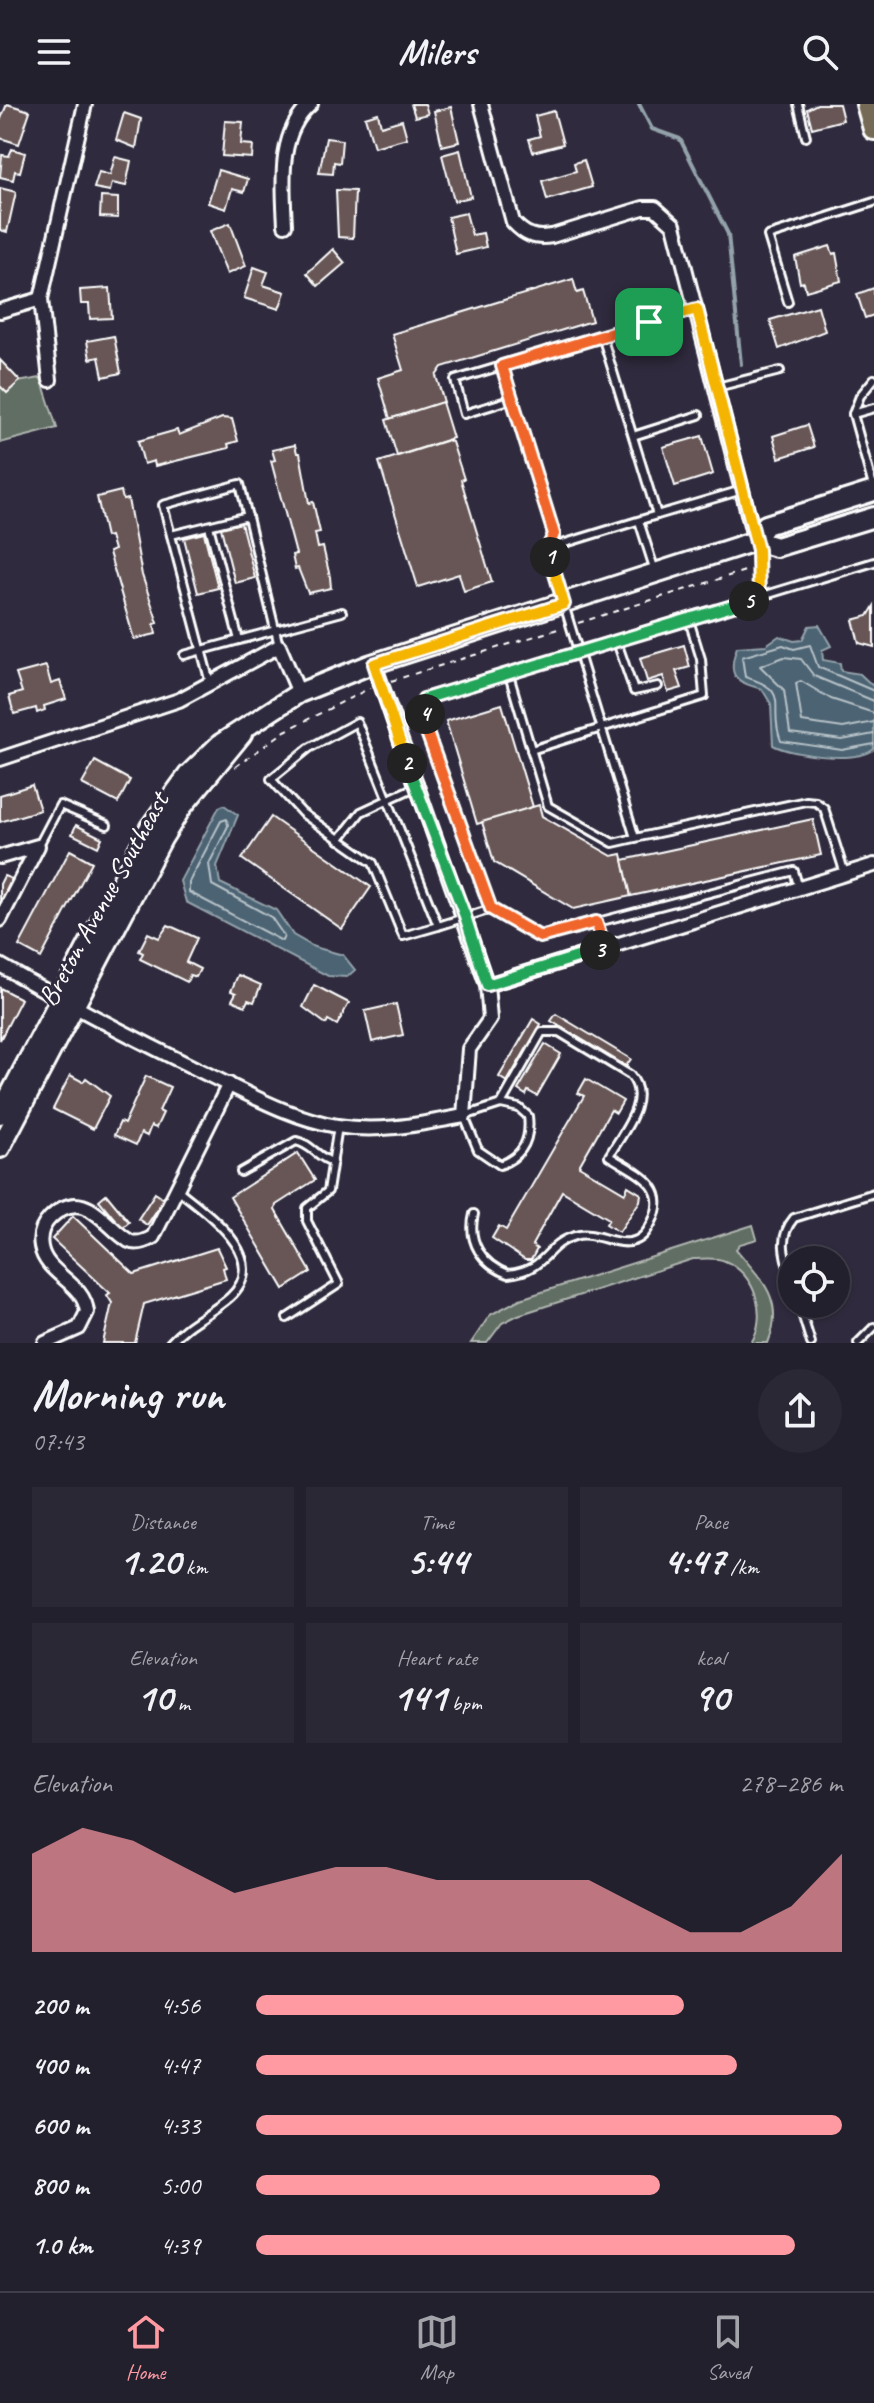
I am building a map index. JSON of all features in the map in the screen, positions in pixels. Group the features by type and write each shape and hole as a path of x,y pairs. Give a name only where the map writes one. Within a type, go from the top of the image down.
{"main road":[{"path":"867,104 874,129"},
{"name":"Breton Avenue Southeast","path":"755,541 766,525 874,490"},
{"path":"805,538 813,521 842,501"},
{"name":"Breton Avenue Southeast","path":"0,1114 182,807 245,728 299,693 374,664 656,576 755,541 776,547 874,517"},
{"name":"Breton Avenue Southeast","path":"0,1148 68,1004"}],"street":[{"path":"50,380 41,299 85,104"},
{"path":"285,225 285,166 291,128 311,104"},
{"path":"481,104 513,222 524,234 539,238 552,236 643,208 655,208 674,225 755,541"},
{"path":"0,311 41,299"},
{"path":"0,759 179,700 279,646 299,693"},
{"path":"0,965 68,1004 266,1102 338,1126 389,1130 464,1116 469,1049 490,1019 487,985 374,664"},
{"path":"0,857 38,846"},
{"path":"0,920 38,846"},
{"path":"487,985 874,865"},
{"path":"45,1343 79,1328 87,1312 83,1297 42,1254 39,1239 52,1217 70,1207 90,1207 129,1241 145,1242 153,1237 229,1084"}],"lane":[{"path":"798,104 806,137"},
{"path":"788,302 768,236 874,202"},
{"path":"513,399 464,414 455,380 697,309"},
{"path":"602,336 657,515"},
{"path":"502,366 554,534 548,548 635,838"},
{"path":"717,387 780,371"},
{"path":"874,379 860,396 853,414 874,490"},
{"path":"853,414 874,408"},
{"path":"633,436 699,415"},
{"path":"863,452 874,449"},
{"path":"210,683 163,505 240,484 279,646"},
{"path":"548,548 744,490"},
{"path":"171,535 248,516"},
{"path":"639,521 656,576"},
{"path":"209,526 239,640"},
{"path":"755,541 759,598"},
{"path":"799,889 794,871 540,937 491,909 426,730 424,699 874,562"},
{"path":"184,655 342,612"},
{"path":"531,750 704,696 701,659 689,620"},
{"path":"617,642 634,691 658,686"},
{"path":"509,675 548,806 613,843 816,802 824,808 845,874"},
{"path":"438,926 357,722 309,748 271,779 302,813 373,863 403,936 438,926 465,916 491,909"},
{"path":"339,840 361,812 387,797 415,787"},
{"path":"38,846 60,805 107,825"},
{"path":"596,922 605,948"},
{"path":"474,1214 471,1225 476,1247 489,1264 508,1274 538,1266 558,1245 572,1236 590,1235 618,1242 638,1239 646,1234 658,1210 659,1199 652,1183 609,1156 638,1100 637,1083 630,1075 559,1032 547,1030 542,1032 501,1104"},
{"path":"501,1104 519,1108 528,1116 530,1129 525,1147 512,1160 500,1165 478,1150 464,1116 501,1104"},
{"path":"287,1318 339,1284 307,1221 307,1208 328,1191 338,1126"},
{"path":"241,1172 296,1141 304,1142 319,1158 333,1162"},
{"path":"170,1343 186,1326 228,1298 241,1285 244,1272 237,1246 226,1229 177,1189"},
{"path":"783,1246 784,1234 794,1218 874,1193"},
{"path":"803,1318 811,1343"},
{"path":"858,1343 874,1327"}],"green space":[{"path":"41,378 57,428 0,443 0,385"},
{"path":"753,1225 757,1239 740,1244 736,1249 762,1281 772,1302 773,1328 768,1343 751,1343 756,1332 758,1309 756,1297 745,1276 725,1261 709,1258 693,1259 518,1315 502,1323 487,1343 471,1343 490,1315 520,1299"}],"water":[{"path":"819,625 831,646 822,650 823,660 840,663 841,671 860,674 874,687 874,749 866,754 824,756 794,752 773,745 771,704 762,689 740,681 733,672 737,647 766,645 779,636 802,640 809,626"},
{"path":"224,805 238,815 217,866 220,883 276,910 293,935 314,947 343,955 355,970 347,977 328,976 186,902 180,881 219,807"}],"building":[{"path":"7,104 30,111 19,144 0,138 0,121"},
{"path":"411,104 425,104 428,114 415,117"},
{"path":"817,104 839,104 843,120 812,128 807,109"},
{"path":"451,107 459,142 442,146 434,111"},
{"path":"554,111 563,144 533,152 529,139 540,136 535,116"},
{"path":"124,113 141,119 136,148 116,140"},
{"path":"378,113 381,126 402,120 407,138 374,147 365,117"},
{"path":"225,121 243,122 241,144 253,145 252,158 222,156"},
{"path":"326,138 342,140 340,163 334,162 333,174 319,173"},
{"path":"12,149 25,153 20,172 15,171 13,180 0,177 2,155 9,156"},
{"path":"460,150 471,197 454,201 442,155"},
{"path":"115,157 131,161 126,186 112,183 110,191 94,188 99,172 110,175"},
{"path":"584,160 592,187 547,200 542,181 576,171 574,163"},
{"path":"218,170 248,179 244,192 232,189 226,209 208,203"},
{"path":"0,188 16,192 7,232 0,230"},
{"path":"336,190 355,191 353,238 338,237"},
{"path":"101,197 118,198 118,218 100,217"},
{"path":"466,213 472,235 483,233 486,247 456,254 448,217"},
{"path":"230,223 246,266 227,274 210,231"},
{"path":"830,246 833,254 836,253 841,281 806,291 804,282 800,283 795,257"},
{"path":"333,249 345,263 318,286 307,273"},
{"path":"254,267 268,272 263,285 285,292 279,309 244,298"},
{"path":"573,279 577,293 583,291 592,321 442,367 436,376 444,402 390,419 378,378 403,370 392,334"},
{"path":"110,288 112,318 90,319 89,304 81,304 80,290"},
{"path":"874,288 874,315 865,318 857,294"},
{"path":"818,306 825,331 779,349 770,320"},
{"path":"114,336 121,373 103,377 99,357 90,359 87,341"},
{"path":"0,360 20,381 7,393 0,386"},
{"path":"442,402 453,438 397,456 386,420"},
{"path":"222,418 232,419 238,441 228,444 229,448 155,466 154,461 144,464 138,441 177,430 179,435"},
{"path":"807,425 814,447 779,458 773,436"},
{"path":"702,436 713,474 675,486 663,447"},
{"path":"448,440 452,442 464,479 461,480 492,582 464,591 459,574 418,587 379,462"},
{"path":"295,445 297,453 300,453 309,503 313,502 320,532 315,533 318,548 323,547 331,588 308,593 298,568 295,569 292,555 296,554 271,461 275,460 272,450"},
{"path":"121,491 123,500 128,499 142,575 158,623 154,624 156,634 134,639 109,552 114,550 110,536 106,537 97,497"},
{"path":"241,523 255,578 235,583 221,528"},
{"path":"204,533 218,588 198,593 184,538"},
{"path":"874,606 874,647 859,643 853,620 868,616"},
{"path":"684,645 690,667 676,671 682,688 668,692 663,676 647,681 640,658"},
{"path":"46,666 51,684 60,681 66,699 44,706 45,710 37,713 36,708 14,714 9,696 22,692 16,674"},
{"path":"502,704 533,807 477,824 446,721"},
{"path":"95,761 130,780 118,803 82,784"},
{"path":"32,785 40,810 0,822 0,795"},
{"path":"539,805 542,816 612,856 622,854 631,896 573,909 494,862 482,822"},
{"path":"271,817 371,887 342,929 242,859"},
{"path":"813,819 821,855 631,896 623,860"},
{"path":"76,825 102,838 98,847 72,834"},
{"path":"70,850 92,862 41,958 19,946"},
{"path":"4,876 12,879 0,904 0,884"},
{"path":"168,925 197,938 186,962 200,969 196,977 190,975 187,982 140,959 143,953 139,951 148,933 159,938"},
{"path":"238,975 261,985 254,1002 248,1000 245,1006 232,1000 236,993 231,991"},
{"path":"314,985 349,1003 337,1025 328,1020 326,1024 303,1007"},
{"path":"0,988 21,999 0,1040"},
{"path":"396,1004 403,1035 372,1042 365,1011"},
{"path":"556,1014 631,1059 626,1066 551,1021"},
{"path":"533,1019 541,1024 507,1082 499,1077"},
{"path":"545,1044 561,1054 537,1096 528,1091 526,1095 518,1090"},
{"path":"70,1075 83,1082 86,1078 110,1096 93,1129 53,1109"},
{"path":"146,1076 170,1087 159,1111 163,1113 156,1128 151,1126 147,1136 141,1133 136,1145 114,1135 120,1122 124,1124"},
{"path":"586,1079 623,1101 616,1113 611,1110 579,1166 625,1193 628,1186 641,1194 640,1201 619,1232 606,1224 609,1219 562,1191 532,1245 537,1249 531,1260 525,1260 492,1238 499,1226 506,1230 584,1096 578,1093"},
{"path":"298,1153 315,1180 276,1205 275,1210 311,1272 284,1289 230,1197"},
{"path":"155,1193 164,1199 147,1225 138,1219"},
{"path":"106,1194 129,1222 122,1228 99,1200"},
{"path":"73,1216 134,1274 217,1248 226,1267 223,1268 226,1279 144,1304 135,1343 103,1343 112,1303 107,1295 110,1293 52,1239"}],"waterway":[{"path":"639,104 652,129 680,139 728,234 741,364"}],"route":[{"path":"697,309 758,550 759,598 424,699 426,730 491,909 540,937 596,922 605,948 487,985 374,664 564,604 548,548 554,534 502,366 649,322 697,309"}]}
